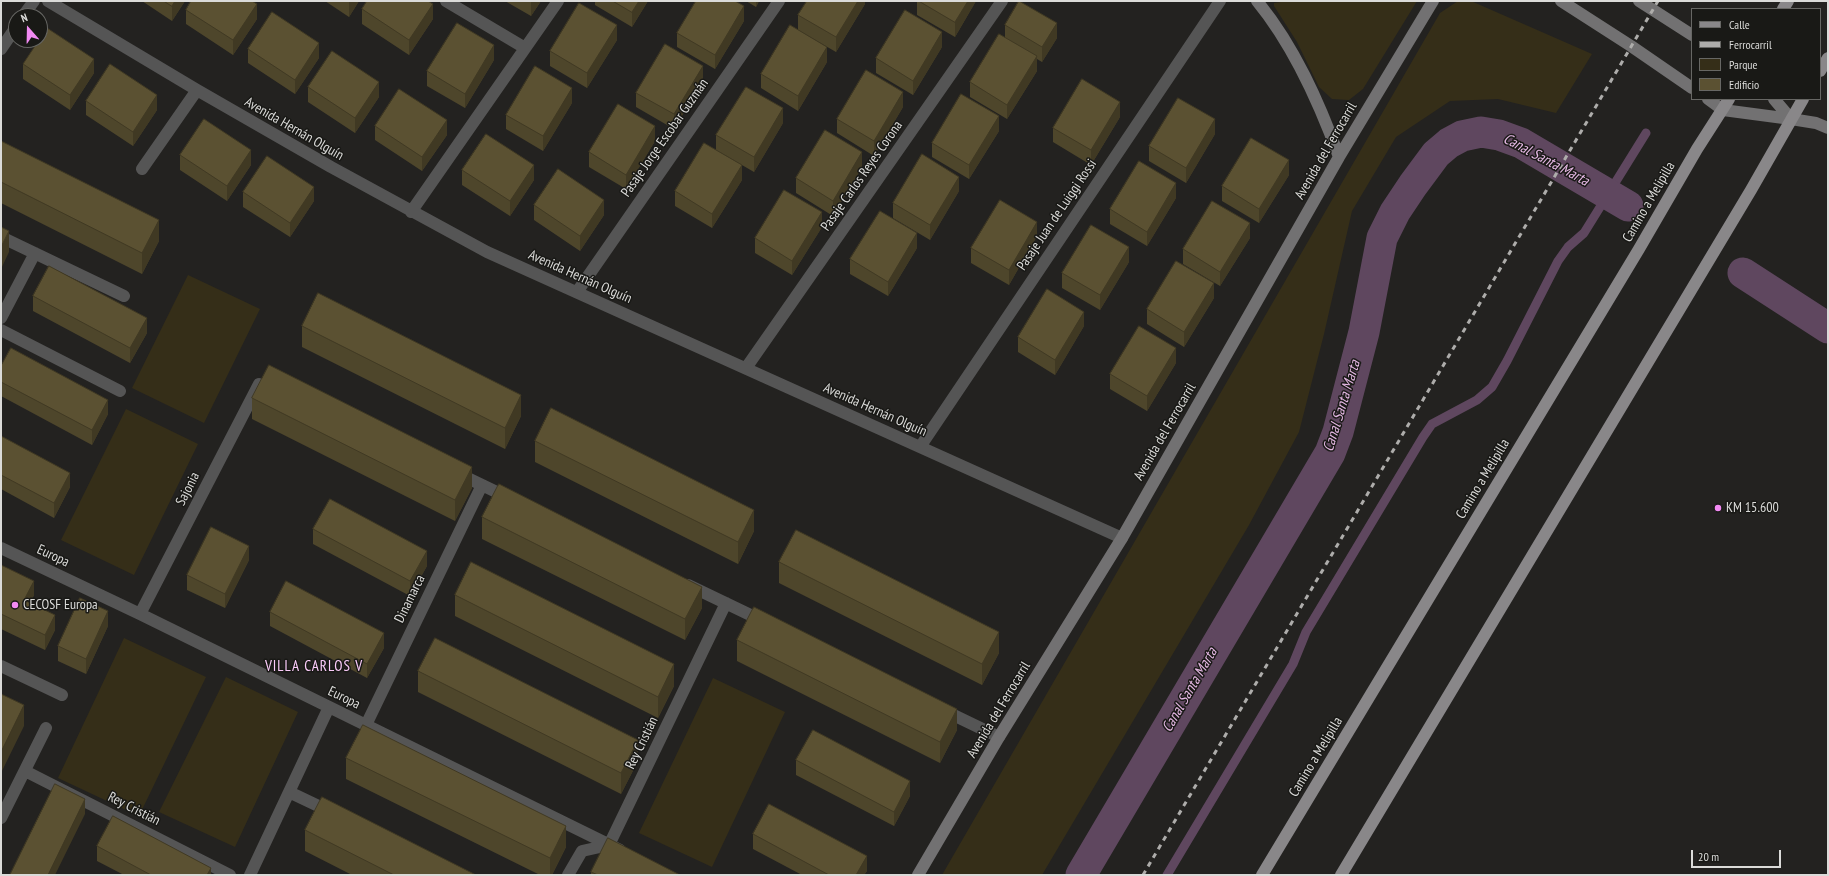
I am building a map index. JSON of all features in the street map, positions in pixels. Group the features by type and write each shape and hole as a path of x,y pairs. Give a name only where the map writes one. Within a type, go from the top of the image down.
{"main road":[{"path":"1821,69 1828,58"},
{"path":"1340,875 1728,229 1802,100"},
{"name":"Camino a Melipilla","path":"1262,875 1669,199 1697,149 1726,104"}],"street":[{"name":"Avenida Hernán Olguín","path":"48,1 197,90 411,212 487,252 1122,538"},
{"path":"446,1 524,48"},
{"path":"411,212 558,1"},
{"name":"Pasaje Jorge Escobar Guzmán","path":"577,292 779,1"},
{"name":"Pasaje Carlos Reyes Corona","path":"746,368 1002,1"},
{"name":"Pasaje Juan de Luiggi Rossi","path":"920,446 1220,1"},
{"path":"1257,1 1269,16 1300,69 1324,116 1339,157"},
{"name":"Avenida del Ferrocarril","path":"918,875 999,737 1122,538 1339,157 1433,1"},
{"path":"1561,1 1631,46 1691,87"},
{"path":"1639,1 1691,34"},
{"path":"1,49 8,39"},
{"path":"142,169 197,90"},
{"path":"1712,100 1791,119 1816,123 1828,128"},
{"path":"1775,100 1791,119"},
{"path":"1,237 124,296"},
{"path":"1,318 34,253"},
{"path":"1,330 120,391"},
{"name":"Sajonia","path":"140,614 267,379"},
{"path":"446,467 518,502"},
{"name":"Dinamarca","path":"366,725 482,485"},
{"name":"Europa","path":"1,548 140,614 631,855"},
{"path":"676,579 775,627"},
{"name":"Rey Cristián","path":"609,845 726,603"},
{"path":"1,666 62,695"},
{"path":"929,703 999,737"},
{"path":"250,875 329,708"},
{"path":"1,818 46,728"},
{"name":"Rey Cristián","path":"25,770 230,875"},
{"path":"289,792 339,815"},
{"path":"568,875 582,851 609,845"}],"green space":[{"path":"1287,1 1417,1 1363,89 1349,100 1332,99 1319,87 1297,42 1274,6 1274,3"},
{"path":"1458,1 1471,1 1592,54 1556,113 1498,99 1450,101 1396,137 1352,211 1324,334 1299,432 1249,525 1042,875 942,875 1440,13"},
{"path":"188,275 260,309 204,423 132,388"},
{"path":"126,409 198,444 134,575 61,540"},
{"path":"124,638 206,677 139,816 58,778"},
{"path":"226,677 298,712 235,847 159,812"},
{"path":"713,678 785,712 712,867 639,833"}],"building":[{"path":"164,1 175,1 172,6"},
{"path":"191,1 252,1 257,4 233,40 186,10"},
{"path":"367,1 428,1 433,4 409,40 362,9"},
{"path":"613,1 639,1 632,12"},
{"path":"696,1 735,1 744,6 715,55 677,33"},
{"path":"807,1 858,1 836,37 798,15"},
{"path":"919,1 968,1 955,22"},
{"path":"1019,1 1057,23 1042,47 1005,25"},
{"path":"579,3 617,25 587,73 550,51"},
{"path":"905,10 942,32 913,81 876,58"},
{"path":"272,12 319,43 295,80 248,49"},
{"path":"457,23 494,45 465,94 427,71"},
{"path":"790,25 827,47 798,96 761,74"},
{"path":"48,29 94,59 70,95 23,64 34,48 48,48"},
{"path":"999,34 1037,56 1007,105 970,82"},
{"path":"665,44 703,66 674,114 636,93"},
{"path":"332,51 379,82 355,118 308,87"},
{"path":"110,64 157,95 133,132 86,101"},
{"path":"535,66 572,88 543,136 506,115"},
{"path":"866,70 903,92 874,141 837,119"},
{"path":"1082,79 1120,102 1091,150 1053,128"},
{"path":"746,87 783,108 754,157 716,135"},
{"path":"399,89 447,120 422,157 375,126"},
{"path":"961,94 999,116 969,165 932,143"},
{"path":"1178,98 1215,119 1186,168 1149,146"},
{"path":"618,104 655,126 626,175 589,152"},
{"path":"204,119 251,150 227,186 180,155"},
{"path":"825,130 862,152 833,201 796,178"},
{"path":"486,134 534,165 510,201 462,170"},
{"path":"1251,138 1289,160 1259,209 1222,186"},
{"path":"1,141 159,220 142,253 1,182"},
{"path":"704,143 742,165 712,214 675,191"},
{"path":"922,154 959,177 930,225 893,203"},
{"path":"267,156 314,187 290,223 243,192"},
{"path":"1139,161 1176,183 1147,232 1110,209"},
{"path":"558,169 604,200 580,236 534,205"},
{"path":"784,190 822,212 792,261 755,238"},
{"path":"1000,200 1037,222 1009,270 971,248"},
{"path":"1212,201 1250,223 1220,272 1183,249"},
{"path":"880,211 917,233 888,282 850,259"},
{"path":"1091,225 1129,247 1100,295 1062,273"},
{"path":"1,227 9,231 1,247"},
{"path":"1176,261 1214,283 1184,332 1147,309"},
{"path":"49,266 147,318 130,348 33,296"},
{"path":"1047,289 1084,312 1055,360 1018,337"},
{"path":"318,293 521,395 505,428 302,326"},
{"path":"1139,326 1176,348 1147,396 1110,374"},
{"path":"11,348 108,400 92,430 1,382 1,366"},
{"path":"269,365 472,467 455,500 252,398"},
{"path":"551,408 754,510 738,542 535,441"},
{"path":"1,436 70,473 54,503 1,475"},
{"path":"499,484 702,587 685,619 482,517"},
{"path":"330,499 427,551 410,581 313,529"},
{"path":"211,527 249,546 225,594 187,575"},
{"path":"796,530 999,632 982,664 779,562"},
{"path":"471,562 674,664 658,697 455,595"},
{"path":"1,565 34,581 24,600 55,615 45,635 1,614"},
{"path":"286,581 384,633 367,664 270,612"},
{"path":"80,598 108,611 86,659 58,646"},
{"path":"754,607 957,709 940,742 737,640"},
{"path":"435,638 638,740 621,773 418,671"},
{"path":"1,694 24,705 1,752"},
{"path":"363,725 566,826 550,858 346,758"},
{"path":"813,730 910,781 894,812 796,760"},
{"path":"55,784 85,799 48,875 10,875"},
{"path":"322,797 476,875 394,875 305,830"},
{"path":"769,804 867,856 856,875 829,875 753,834"},
{"path":"113,816 211,868 207,875 151,875 97,846"},
{"path":"608,838 680,875 598,875 591,872"}],"waterway":[{"name":"Canal Santa Marta","path":"1081,875 1330,453 1338,432 1364,332 1382,238 1395,212 1436,154 1449,143 1462,136 1481,132 1499,135 1521,143 1628,206"},
{"path":"1167,875 1293,664 1306,632 1423,437 1432,424 1477,400 1492,387 1507,361 1558,261 1568,247 1584,233 1646,133"},
{"name":"Canal Santa Marta","path":"1743,273 1828,328"}],"railway":[{"path":"1143,875 1658,1"}],"place":[{"name":"KM 15.600","path":"1718,508"},
{"name":"CECOSF Europa","path":"15,605"}],"district":[{"name":"VILLA CARLOS V","path":"314,667"}]}
